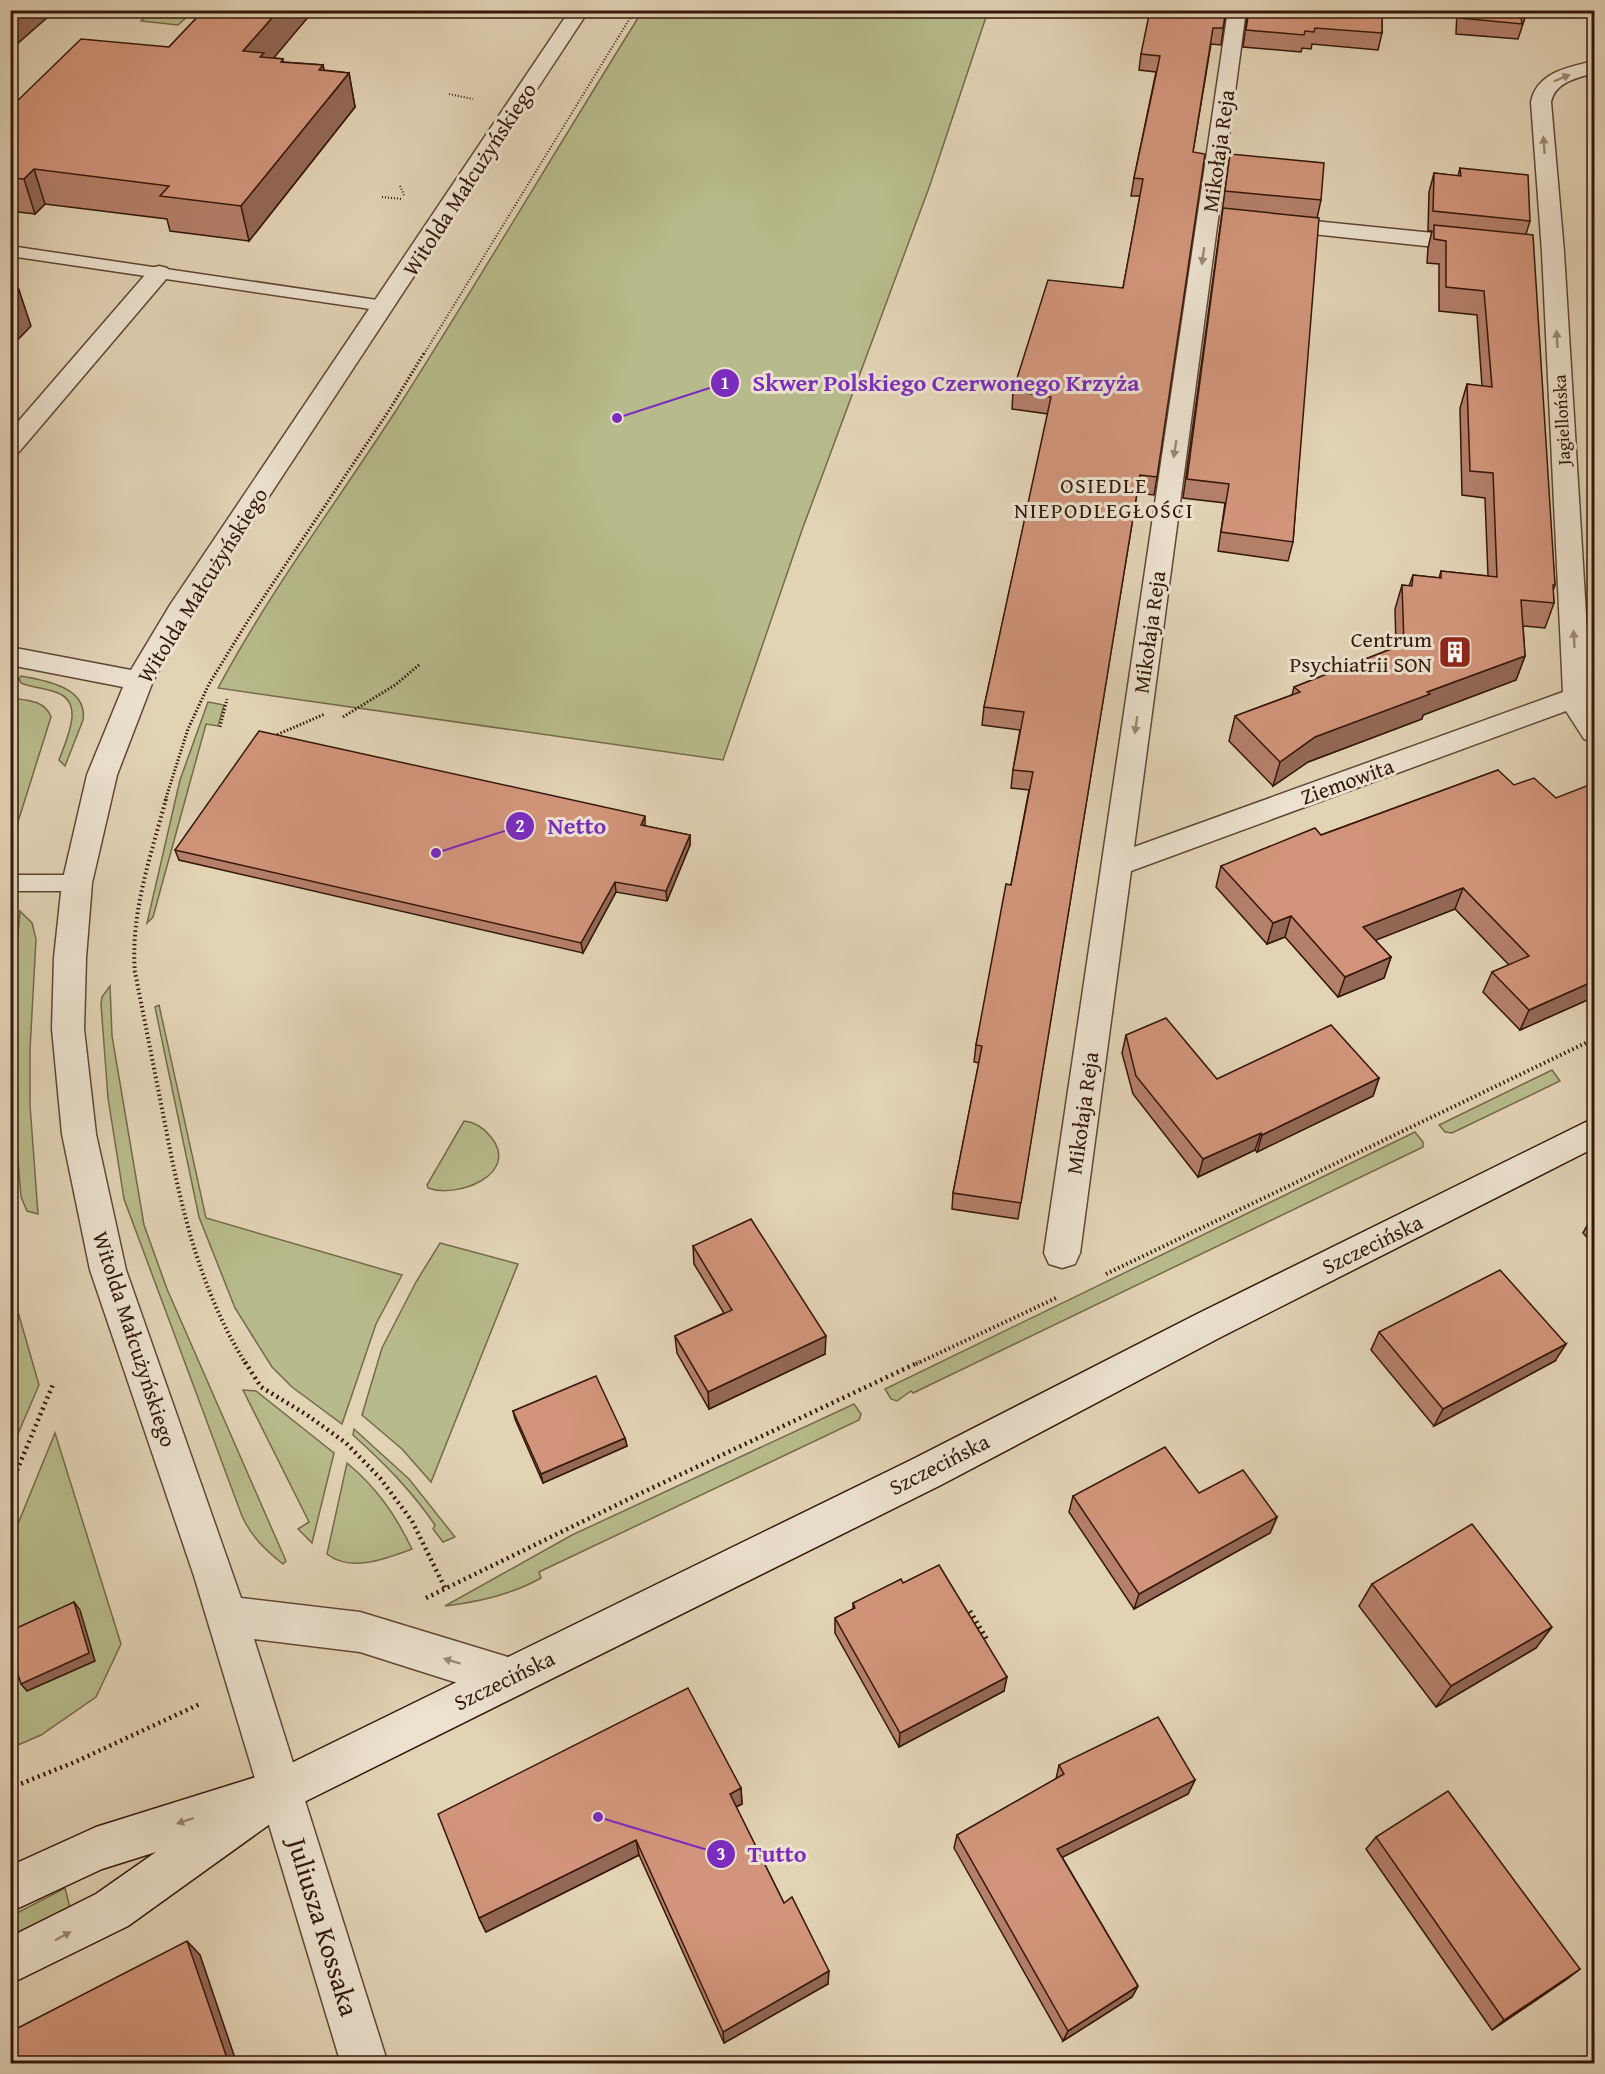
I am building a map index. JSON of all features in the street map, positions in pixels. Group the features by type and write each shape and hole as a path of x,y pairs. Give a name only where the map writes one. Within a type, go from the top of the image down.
{"street":[{"name":"Witolda Małcużyńskiego","path":"281,1791 226,1616 108,1270 78,1134 68,1029 70,958 78,883 102,775 139,681 180,611 580,10"},
{"name":"Mikołaja Reja","path":"1062,1253 1116,865 1230,219 1237,10"},
{"name":"Jagiellońska","path":"1594,67 1559,79 1548,86 1542,92 1541,102 1541,250 1577,697 1581,714 1594,732"},
{"path":"1230,219 1494,246"},
{"path":"10,447 159,273"},
{"path":"10,656 139,681"},
{"name":"Ziemowita","path":"1116,865 1577,697"},
{"name":"Szczecińska","path":"10,1961 112,1910 281,1791 927,1472 1208,1326 1594,1132"},
{"path":"226,1616 360,1632 508,1678"},
{"name":"Szczecińska","path":"10,1890 96,1849 281,1791"},
{"name":"Juliusza Kossaka","path":"281,1791 365,2064"}],"lane":[{"path":"10,251 384,306"},
{"path":"10,883 78,883"}],"path":[{"path":"445,1588 412,1521 380,1478 346,1443 307,1415 261,1387 229,1337 200,1269 182,1211 135,972 133,948 136,921 174,769 188,729 209,684 249,619 390,409 635,10"},
{"path":"449,94 473,99"},
{"path":"400,186 404,195"},
{"path":"382,197 402,199"},
{"path":"343,717 396,685 420,664"},
{"path":"220,727 228,699"},
{"path":"272,737 325,714"},
{"path":"1096,1279 1594,1039"},
{"path":"419,1602 1063,1295"},
{"path":"10,1487 54,1382"},
{"path":"970,1611 988,1641"},
{"path":"10,1788 75,1762 135,1734"}],"green space":[{"path":"643,10 988,11 930,185 802,530 723,760 218,688 259,617 428,359"},
{"path":"151,11 193,11 178,25 141,21"},
{"path":"21,676 62,687 79,700 83,709 83,720 65,766 59,760 69,733 71,705 58,693 21,683 19,679"},
{"path":"11,698 40,704 51,717 11,844"},
{"path":"208,702 224,705 218,726 206,724 153,917 147,923 180,780"},
{"path":"20,911 32,923 36,939 30,1050 30,1105 38,1214 27,1211 21,1197 10,1067 11,1015"},
{"path":"110,986 112,1036 144,1225 167,1289 286,1561 283,1564 259,1542 242,1516 124,1199 108,1098 101,1004 102,997"},
{"path":"159,1005 206,1218 402,1275 376,1324 342,1424 292,1387 272,1367 235,1308 199,1217 155,1007"},
{"path":"1552,1070 1560,1081 1452,1133 1445,1132 1439,1125"},
{"path":"464,1121 479,1126 491,1137 498,1150 498,1162 492,1172 469,1186 454,1190 428,1188 427,1185"},
{"path":"1415,1132 1423,1142 1423,1147 913,1393 911,1391 897,1401 891,1399 885,1389"},
{"path":"440,1243 518,1264 431,1482 402,1449 362,1415 382,1348 416,1282"},
{"path":"10,1284 39,1385 11,1450 10,1450"},
{"path":"243,1390 256,1391 334,1453 312,1543 298,1529 309,1522"},
{"path":"854,1404 861,1414 859,1420 539,1572 541,1578 530,1584 494,1597 445,1606 572,1535"},
{"path":"354,1429 409,1479 455,1537 443,1542 433,1529 435,1525 416,1500 353,1435"},
{"path":"55,1433 121,1644 96,1697 41,1735 11,1748 11,1541"},
{"path":"347,1463 384,1502 412,1549 381,1560 358,1563 336,1560 327,1554"},
{"path":"65,1888 70,1908 11,1937 11,1916"}],"building":[{"path":"204,10 279,10 243,51 264,53 260,57 283,59 281,62 323,65 319,70 349,73 241,206 160,196 169,186 34,169 24,179 10,178 10,108 81,39 169,47"},
{"path":"1150,10 1226,10 1223,28 1213,28 1193,152 1205,154 1157,477 1140,475 1021,1203 953,1193 982,1046 976,1045 1006,884 1011,885 1033,772 1013,770 1024,712 984,707 1051,397 1013,391 1048,280 1123,288 1143,179 1134,178 1160,56 1141,54"},
{"path":"1249,10 1382,10 1382,33 1315,28 1314,32 1305,31 1304,35 1246,30"},
{"path":"1461,10 1524,10 1525,18 1521,17 1522,24 1460,18"},
{"path":"1230,154 1324,163 1321,200 1225,191"},
{"path":"1460,168 1528,175 1530,221 1433,211 1434,173 1461,176"},
{"path":"1223,208 1319,218 1293,542 1221,532 1229,484 1187,479"},
{"path":"1434,225 1533,235 1555,585 1553,585 1554,603 1521,600 1525,656 1315,737 1280,762 1235,716 1300,692 1294,687 1404,644 1402,585 1412,586 1413,575 1441,578 1441,571 1497,577 1493,473 1470,471 1467,384 1492,387 1484,291 1446,287 1446,241 1434,239"},
{"path":"10,277 19,290 10,299"},
{"path":"259,731 645,816 641,825 690,835 666,891 615,882 581,943 175,850"},
{"path":"1498,770 1514,785 1534,778 1556,798 1594,783 1594,981 1529,1010 1492,972 1529,956 1463,888 1363,927 1391,957 1345,977 1291,916 1273,923 1221,866 1315,828 1321,835"},
{"path":"1166,1018 1217,1079 1331,1025 1379,1078 1262,1135 1261,1133 1203,1159 1136,1076 1126,1035"},
{"path":"751,1219 826,1336 708,1392 675,1336 732,1310 693,1246"},
{"path":"1500,1270 1566,1344 1443,1409 1379,1332"},
{"path":"596,1376 625,1438 541,1474 513,1411"},
{"path":"1165,1447 1199,1493 1243,1470 1277,1517 1139,1594 1073,1496"},
{"path":"1472,1524 1552,1627 1451,1686 1372,1584"},
{"path":"939,1565 1007,1677 900,1733 835,1618 855,1608 853,1603 901,1579 903,1583"},
{"path":"74,1602 89,1653 21,1684 10,1649 10,1631"},
{"path":"688,1688 741,1788 730,1794 784,1903 792,1897 829,1971 723,2032 636,1840 479,1918 438,1814"},
{"path":"1158,1717 1195,1780 1057,1849 1138,1986 1068,2031 957,1835 1064,1774 1059,1765"},
{"path":"1448,1791 1580,1969 1504,2020 1376,1837"},
{"path":"187,1941 228,2061 223,2064 10,2064 10,2032"}],"place":[{"name":"Skwer Polskiego Czerwonego Krzyża","path":"617,418"},
{"name":"Centrum Psychiatrii SON","path":"1455,652"},
{"name":"Netto","path":"436,853"},
{"name":"Tutto","path":"598,1817"}],"district":[{"name":"OSIEDLE NIEPODLEGŁOŚCI","path":"1104,498"}]}
